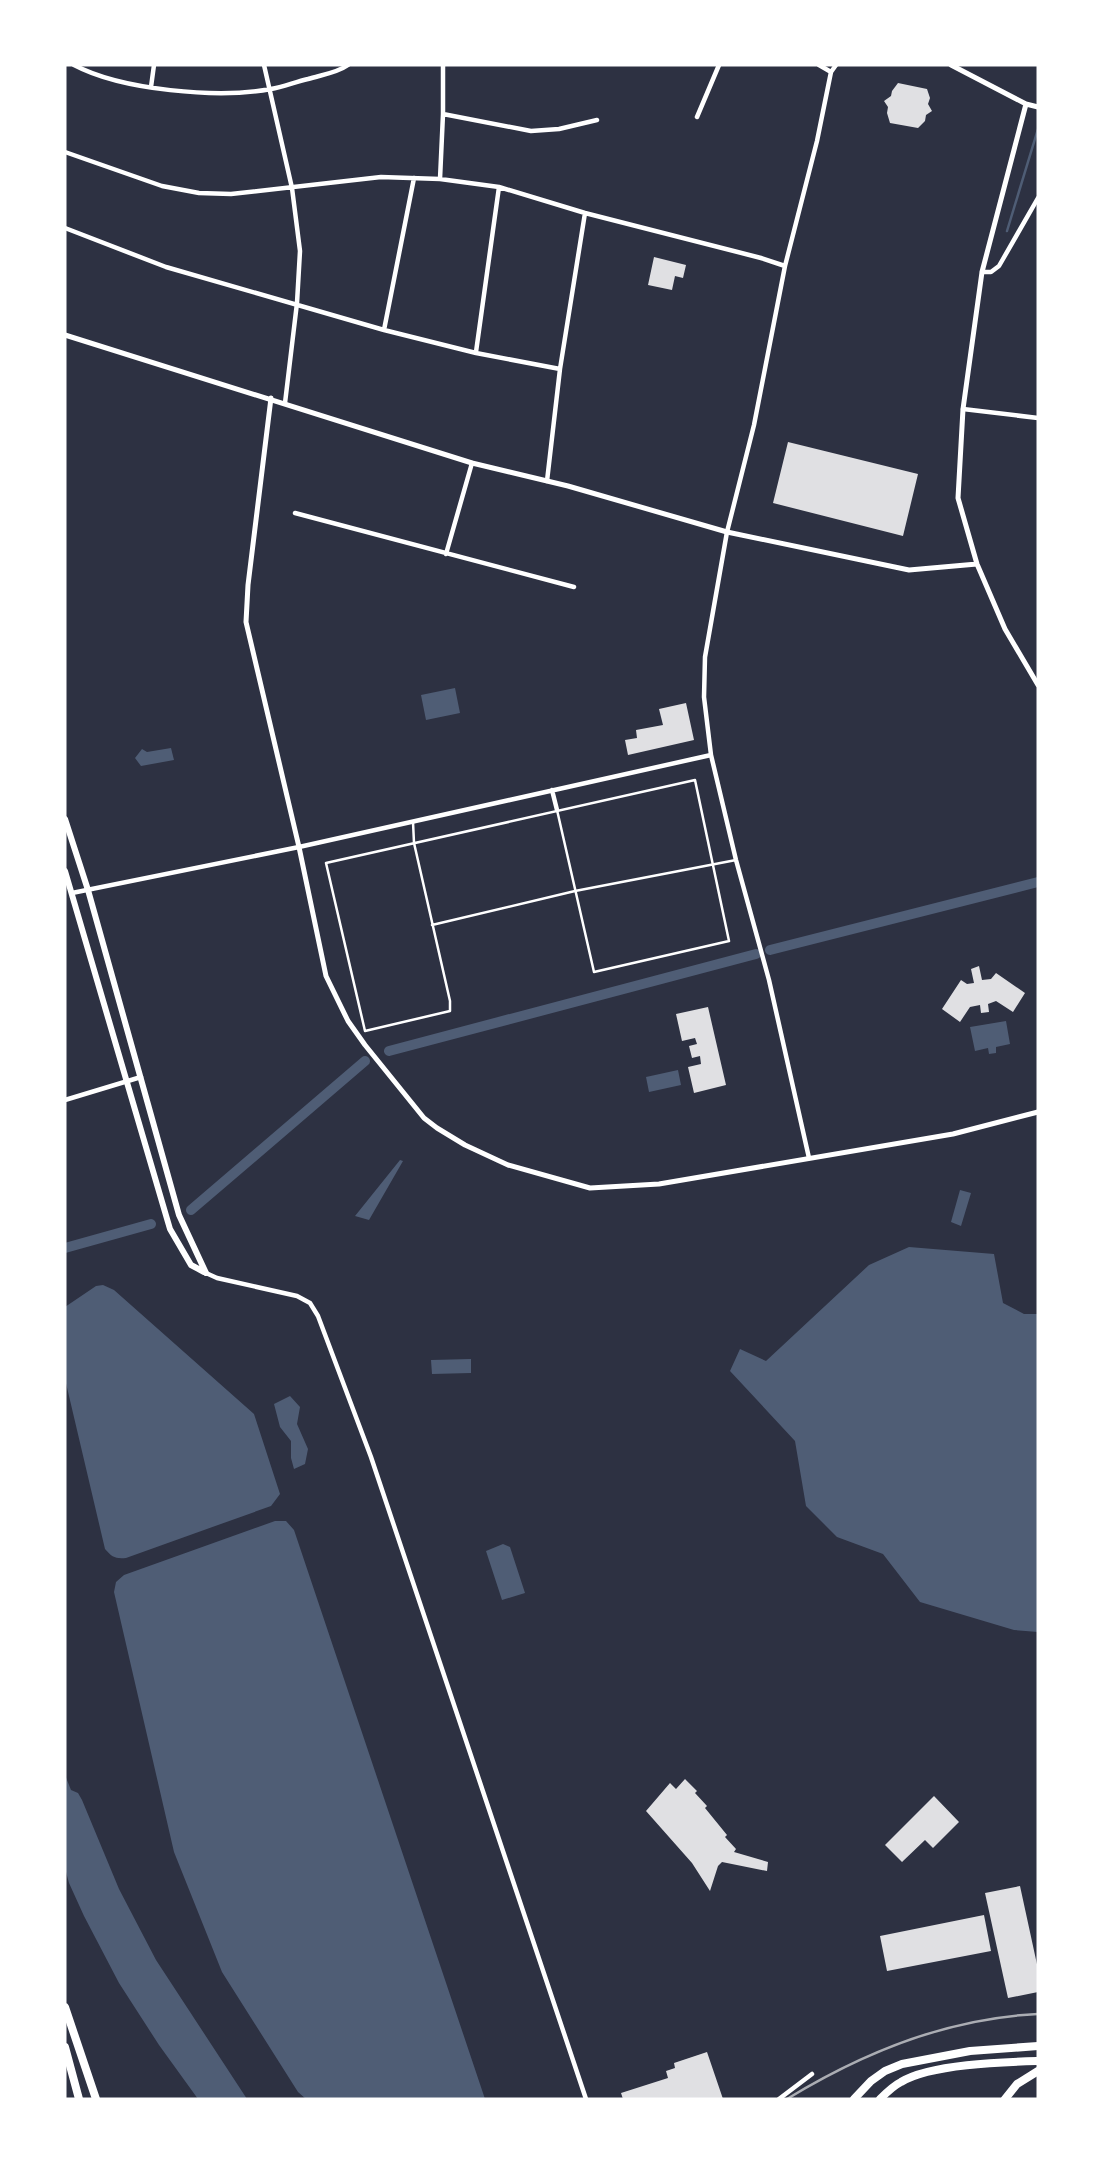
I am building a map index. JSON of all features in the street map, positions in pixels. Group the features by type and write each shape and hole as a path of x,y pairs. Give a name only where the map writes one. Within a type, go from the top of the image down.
{"highway":[{"path":"65,2007 96,2099"},
{"path":"854,2099 871,2081 902,2064 970,2051 1038,2046"},
{"path":"65,2047 79,2099"},
{"path":"880,2099 900,2082 920,2074 958,2066 1038,2061"},
{"path":"1006,2099 1017,2084 1038,2071"}],"main road":[{"path":"65,819 142,1077 179,1215 206,1273"},
{"path":"65,871 170,1229 191,1265 206,1273"}],"street":[{"path":"74,65 96,76 150,87 212,93 270,89 348,65"},
{"path":"150,87 154,65"},
{"path":"264,65 292,188 300,251 297,303 285,403"},
{"path":"440,179 443,65"},
{"path":"697,117 719,65"},
{"path":"819,65 831,72"},
{"path":"809,1158 769,980 711,755 704,697 705,657 727,532 754,425 785,266 815,152 831,72 836,65"},
{"path":"951,65 1038,107"},
{"path":"1027,104 982,272 963,410 958,498 977,564 1005,629 1038,685"},
{"path":"443,114 531,131 559,130 597,120"},
{"path":"65,152 162,186 199,193 231,194 381,177 440,179 499,187 585,214 785,266"},
{"path":"384,330 414,178"},
{"path":"476,353 499,187"},
{"path":"982,272 991,272 999,266 1038,198"},
{"path":"547,481 560,369 585,214"},
{"path":"65,228 166,267 384,330 476,353 560,369"},
{"path":"65,335 472,463 547,481 727,532 909,570 977,564"},
{"path":"271,398 248,585 246,622 327,976 348,1021 424,1118 465,1145 508,1164 590,1188 659,1184 953,1134 1038,1112"},
{"path":"963,410 1038,418"},
{"path":"446,554 472,463"},
{"path":"295,513 574,587"},
{"path":"72,893 299,847 711,755"},
{"path":"552,790 557,810"},
{"path":"65,1100 142,1077"},
{"path":"206,1273 217,1278 298,1296 310,1303 318,1316 375,1470 586,2099"},
{"path":"779,2099 812,2074"}],"lane":[{"path":"413,822 414,843 450,1010 365,1031 326,863 414,843 557,810 695,780 729,941 594,972 557,810"},
{"path":"432,925 575,891 736,860"}],"water":[{"path":"455,688 460,713 426,720 421,695"},
{"path":"171,748 174,760 141,766 135,758 142,749 147,752"},
{"path":"1006,1021 1010,1044 996,1047 996,1053 989,1054 988,1048 975,1051 970,1027"},
{"path":"678,1070 681,1085 649,1092 646,1077"},
{"path":"400,1160 403,1161 369,1220 355,1216"},
{"path":"960,1190 971,1193 961,1226 951,1222"},
{"path":"909,1247 994,1254 1003,1303 1024,1314 1038,1314 1038,1632 1014,1630 920,1602 883,1554 837,1537 806,1506 795,1441 730,1371 740,1349 766,1361 869,1265"},
{"path":"103,1285 114,1290 254,1414 280,1494 271,1506 126,1558 114,1557 105,1549 65,1379 65,1307 96,1286"},
{"path":"471,1359 471,1373 432,1374 431,1360"},
{"path":"290,1396 300,1407 297,1424 308,1449 305,1464 294,1469 291,1441 280,1427 274,1404"},
{"path":"275,1521 286,1521 294,1530 485,2099 306,2099 298,2092 222,1972 174,1852 114,1592 116,1582 124,1575"},
{"path":"503,1544 510,1547 525,1593 502,1600 486,1551"},
{"path":"65,1775 71,1790 78,1793 82,1800 119,1889 156,1960 247,2099 198,2099 119,1983 84,1916 65,1868"}],"building":[{"path":"898,83 927,89 930,98 928,104 932,111 918,128 890,123 888,107 884,101 891,96"},
{"path":"654,257 686,265 683,278 675,276 672,290 648,285"},
{"path":"788,442 918,474 903,536 773,503"},
{"path":"686,703 694,740 628,755 625,740 637,738 636,730 663,725 659,709"},
{"path":"979,966 982,980 991,979 996,973 1025,993 1013,1012 996,1001 988,1004 989,1012 981,1013 980,1005 970,1007 960,1022 942,1009 961,980 967,984 974,983 971,969"},
{"path":"708,1007 726,1085 694,1093 688,1067 701,1064 700,1056 692,1058 689,1046 697,1044 695,1038 682,1041 676,1014"},
{"path":"685,1779 697,1791 695,1793 707,1806 705,1808 727,1835 725,1837 736,1849 734,1852 768,1862 767,1871 722,1862 718,1866 710,1891 692,1863 646,1811 670,1783 676,1789"},
{"path":"934,1796 959,1822 933,1848 925,1840 902,1862 885,1845"},
{"path":"1020,1886 1038,1969 1038,1992 1008,1998 985,1893"},
{"path":"984,1915 991,1951 887,1971 880,1936"},
{"path":"707,2052 723,2099 623,2099 621,2093 668,2078 666,2071 675,2068 674,2063"}],"waterway":[{"path":"1007,231 1038,129"},
{"path":"770,950 1038,882"},
{"path":"389,1051 756,954"},
{"path":"191,1210 365,1061"},
{"path":"65,1248 151,1224"}],"railway":[{"path":"787,2099 846,2066 907,2040 971,2022 1038,2014"}]}
